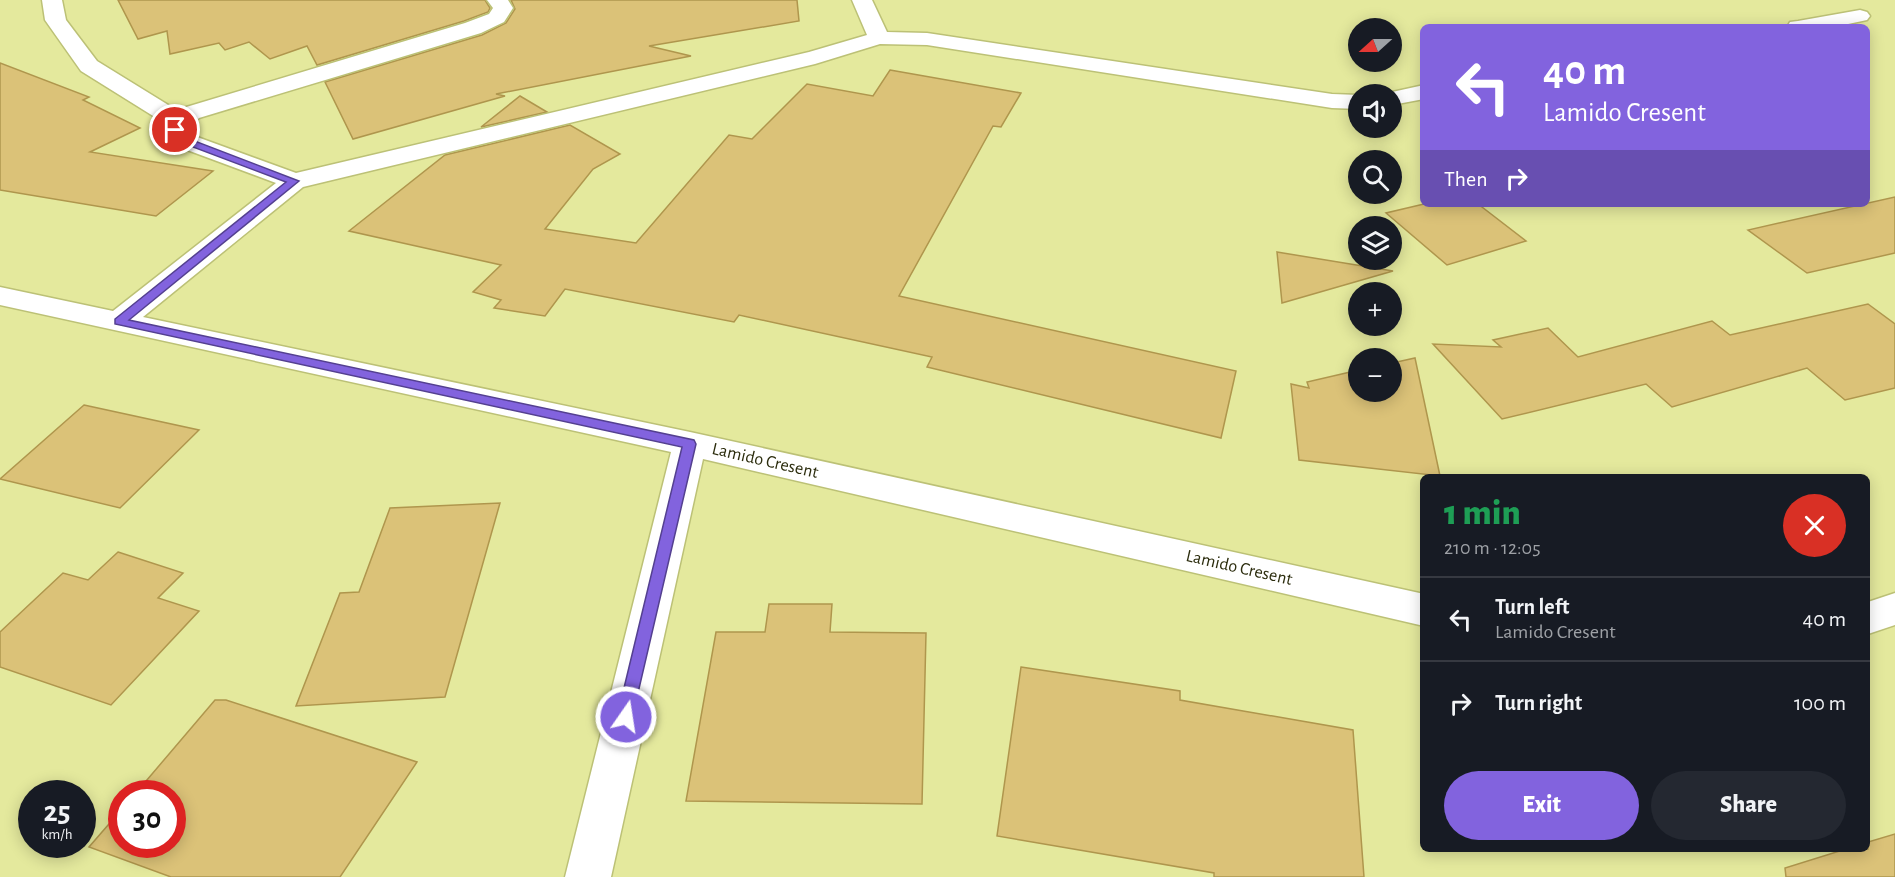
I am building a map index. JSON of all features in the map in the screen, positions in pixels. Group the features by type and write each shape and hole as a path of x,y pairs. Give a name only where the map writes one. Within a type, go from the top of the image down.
{"street":[{"path":"51,0 56,20 89,66 179,122"},
{"path":"294,181 180,139 175,130 179,122 191,113 474,28 497,18 503,8 497,0"},
{"path":"861,0 879,38"},
{"path":"1815,24 1860,16"},
{"path":"119,321 294,181 803,60 879,38 927,39 1348,102"},
{"path":"1402,96 1420,93"},
{"name":"Lamido Cresent","path":"0,296 690,444 1420,609"},
{"path":"588,877 690,444"},
{"path":"1870,617 1895,609"}],"building":[{"path":"118,0 485,0 490,8 488,12 464,21 317,65 307,46 270,59 249,42 225,50 219,43 170,54 167,31 138,39"},
{"path":"511,0 797,0 799,21 649,46 691,56 496,94 505,96 353,139 325,82 482,35 506,23 515,9"},
{"path":"0,63 89,97 83,100 140,128 90,152 213,171 156,216 0,190"},
{"path":"890,70 1021,93 1001,127 993,126 899,296 1236,371 1221,438 927,367 932,357 739,315 734,322 565,289 545,316 494,308 501,300 473,292 501,265 349,231 445,155 570,125 620,154 593,169 545,229 636,243 729,135 752,139 807,84 873,96"},
{"path":"520,96 547,112 481,127"},
{"path":"1895,197 1895,253 1807,273 1748,230 1850,207 1870,207 1870,203"},
{"path":"1420,205 1420,207 1482,207 1526,241 1447,265 1402,227 1402,216 1390,216 1386,213"},
{"path":"1277,252 1348,264 1348,270 1393,271 1348,282 1348,284 1282,303"},
{"path":"1868,304 1895,324 1895,388 1845,400 1807,368 1672,407 1646,384 1502,419 1433,344 1501,347 1493,340 1548,328 1578,357 1712,321 1730,335"},
{"path":"1415,358 1440,474 1299,460 1291,384 1309,388 1307,382 1348,373 1348,402 1402,402 1402,361"},
{"path":"84,405 199,430 120,508 0,479"},
{"path":"500,503 445,697 296,706 340,593 359,592 390,508"},
{"path":"118,552 183,573 158,598 199,611 111,705 0,667 0,632 63,573 88,580"},
{"path":"769,604 832,604 830,632 926,633 922,804 686,801 716,632 765,632"},
{"path":"1021,667 1180,691 1180,700 1353,730 1364,877 1214,877 1214,873 997,836"},
{"path":"215,700 226,700 417,762 340,877 171,877 119,858 186,858 186,780 147,780"},
{"path":"108,825 108,854 96,850 96,839"},
{"path":"1895,834 1895,877 1786,877 1785,868 1836,852 1870,852 1870,841"}],"route":[{"path":"175,130 180,139 294,181 119,321 690,444 626,717"}]}
